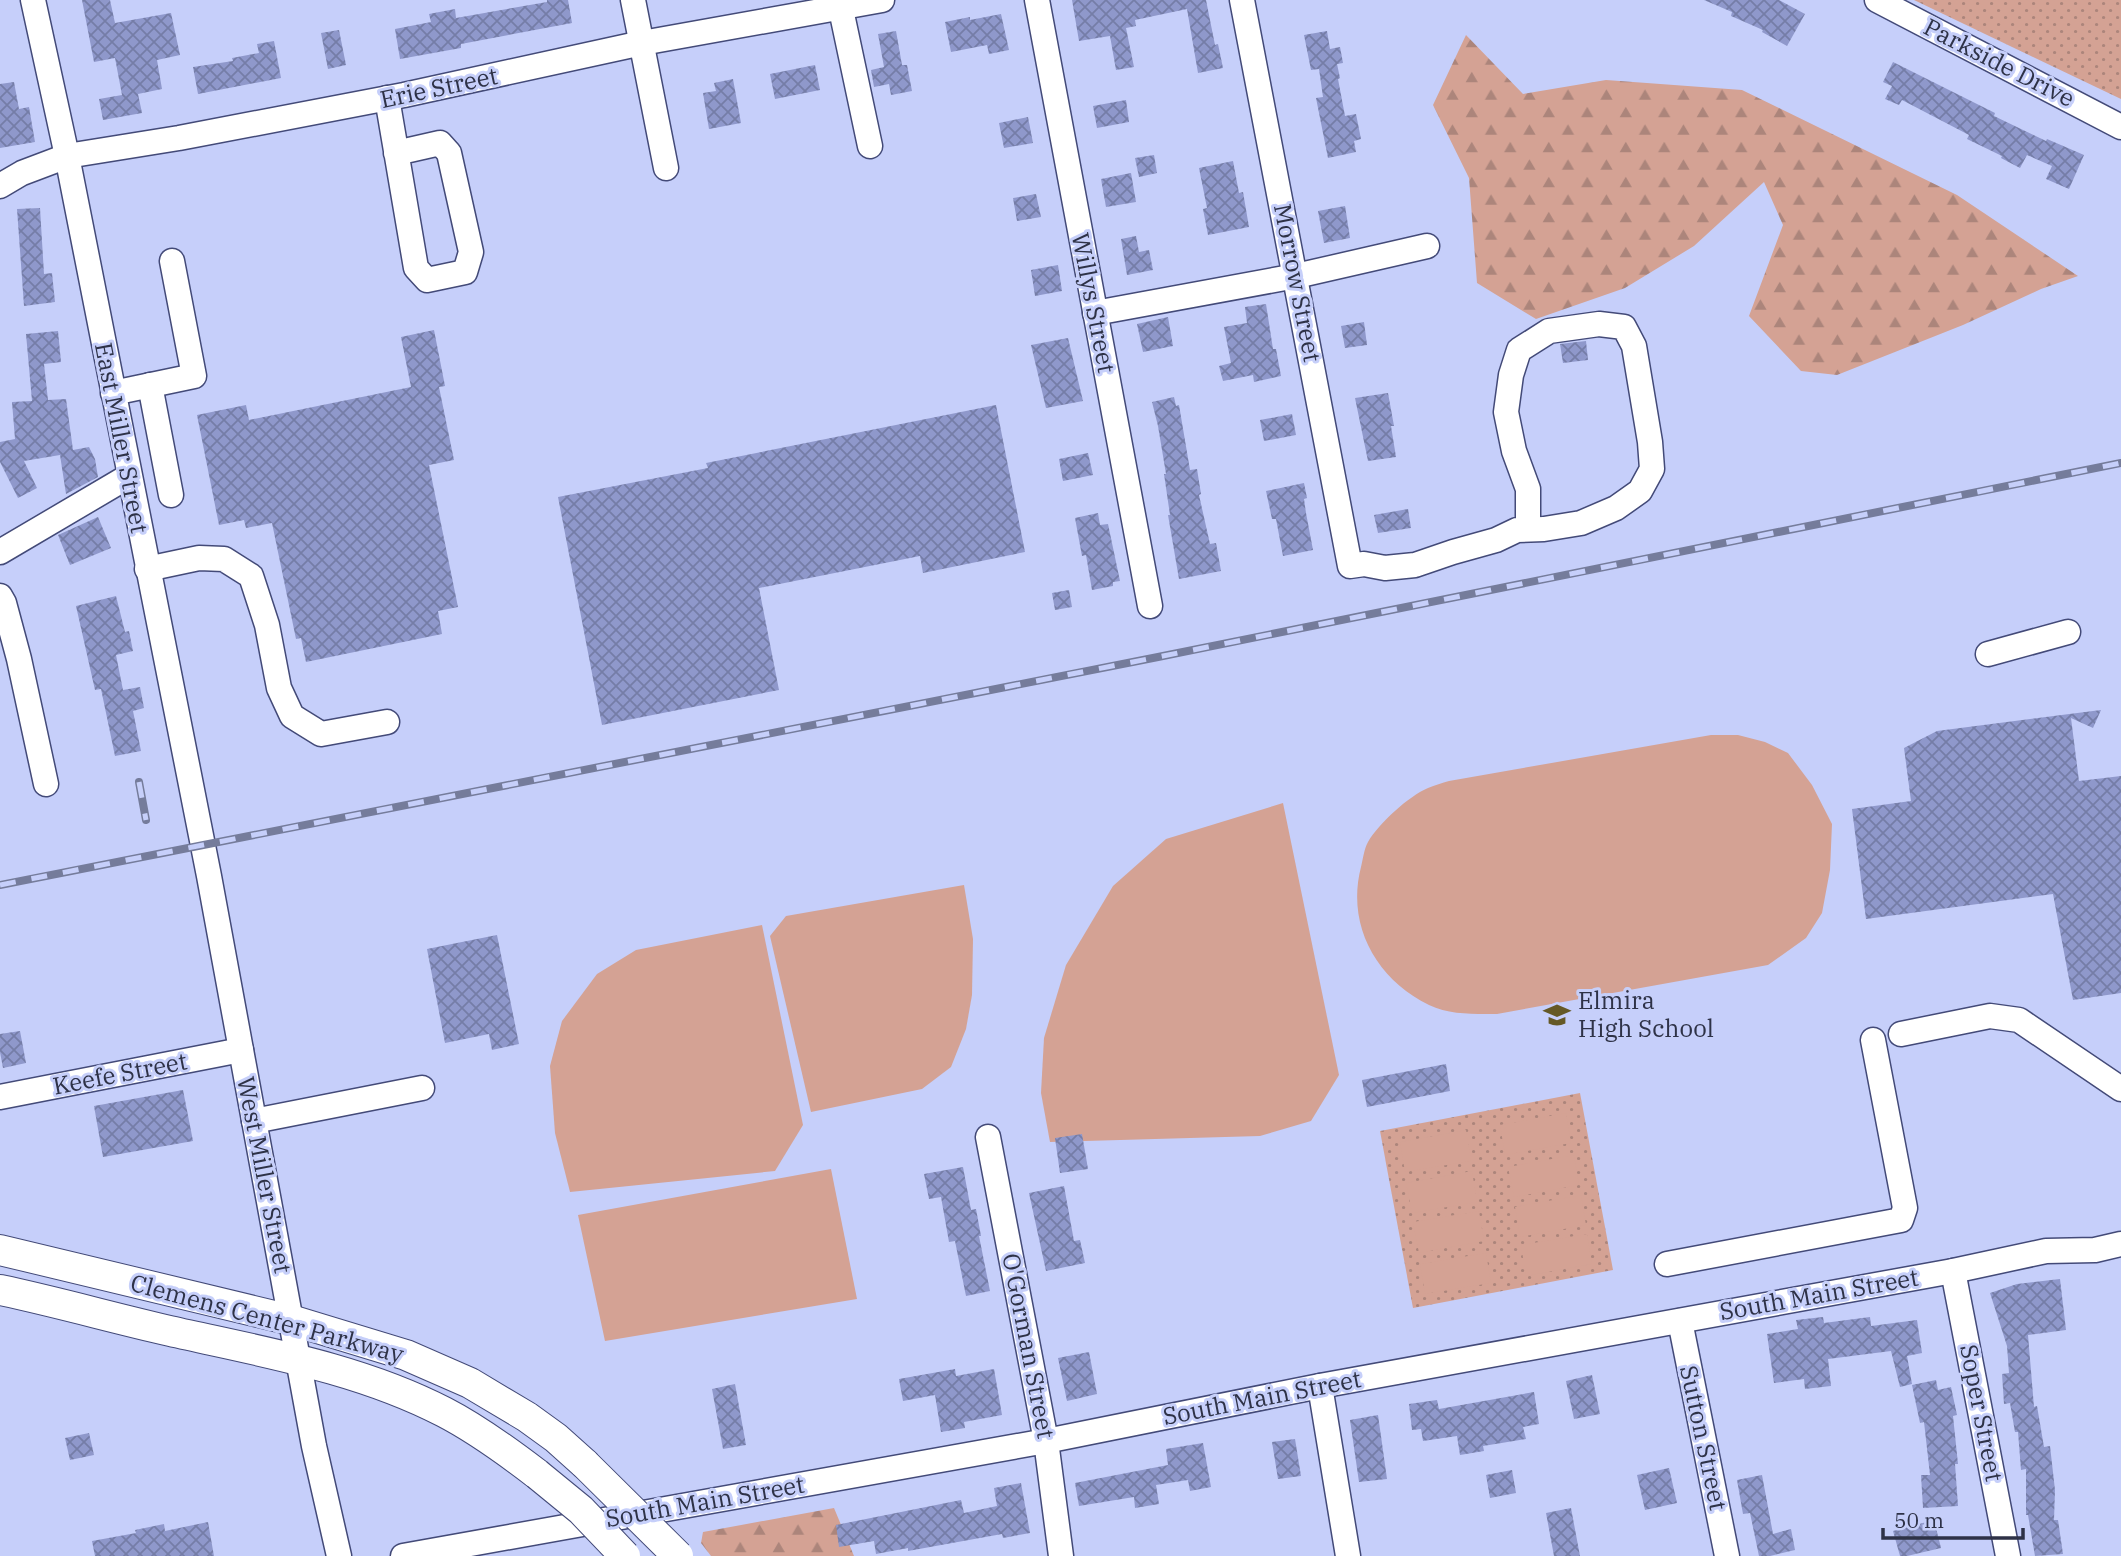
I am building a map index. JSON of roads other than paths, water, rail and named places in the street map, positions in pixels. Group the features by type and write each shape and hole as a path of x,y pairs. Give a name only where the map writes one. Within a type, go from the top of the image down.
{"main road":[{"name":"Clemens Center Parkway","path":"0,1250 291,1320 439,1367 527,1417 556,1438 678,1556"},
{"name":"Clemens Center Parkway","path":"0,1290 298,1359 377,1384 443,1412 473,1428 537,1474 581,1510 625,1556"}],"street":[{"name":"East Miller Street","path":"33,0 209,876"},
{"path":"633,0 666,168"},
{"name":"Erie Street","path":"0,186 22,173 66,156 387,99 642,43 840,4 882,0"},
{"name":"Willys Street","path":"1037,0 1150,607"},
{"name":"Morrow Street","path":"1242,0 1350,566 1364,564 1385,568 1415,565 1496,540 1517,530 1528,529"},
{"name":"Parkside Drive","path":"1877,0 2121,127"},
{"path":"840,4 870,146"},
{"path":"387,99 396,153 416,268 427,280 465,272 471,253 449,153 440,143 396,153"},
{"path":"1095,313 1296,276 1427,246"},
{"path":"113,393 194,376 172,261"},
{"path":"1599,324 1624,327 1634,346 1653,469 1640,491 1616,508 1581,523 1528,529 1528,489 1514,451 1506,412 1511,374 1519,350 1549,331 1599,324"},
{"path":"150,385 171,495"},
{"path":"0,552 129,477"},
{"path":"147,569 199,558 224,559 251,576 267,625 279,688 292,716 321,734 387,722"},
{"path":"0,596 19,659 46,784"},
{"path":"1988,654 2068,632"},
{"name":"West Miller Street","path":"209,876 314,1446 339,1556"},
{"path":"1901,1034 1990,1016 2019,1020 2121,1090"},
{"path":"1667,1264 1901,1220 1905,1208 1873,1040"},
{"name":"Keefe Street","path":"0,1097 241,1050"},
{"path":"254,1121 422,1088"},
{"name":"O'Gorman Street","path":"988,1137 1046,1441 1061,1556"},
{"name":"South Main Street","path":"403,1556 1046,1441 1320,1386 1953,1271 2046,1251 2095,1250 2121,1244"},
{"name":"Soper Street","path":"1953,1271 2008,1556"},
{"name":"Sutton Street","path":"1679,1321 1727,1556"},
{"path":"1320,1386 1348,1556"}],"railway":[{"path":"0,885 1158,657 2121,463"},
{"path":"139,782 146,820"}],"place":[{"name":"Elmira High School","path":"1557,1015"}]}
